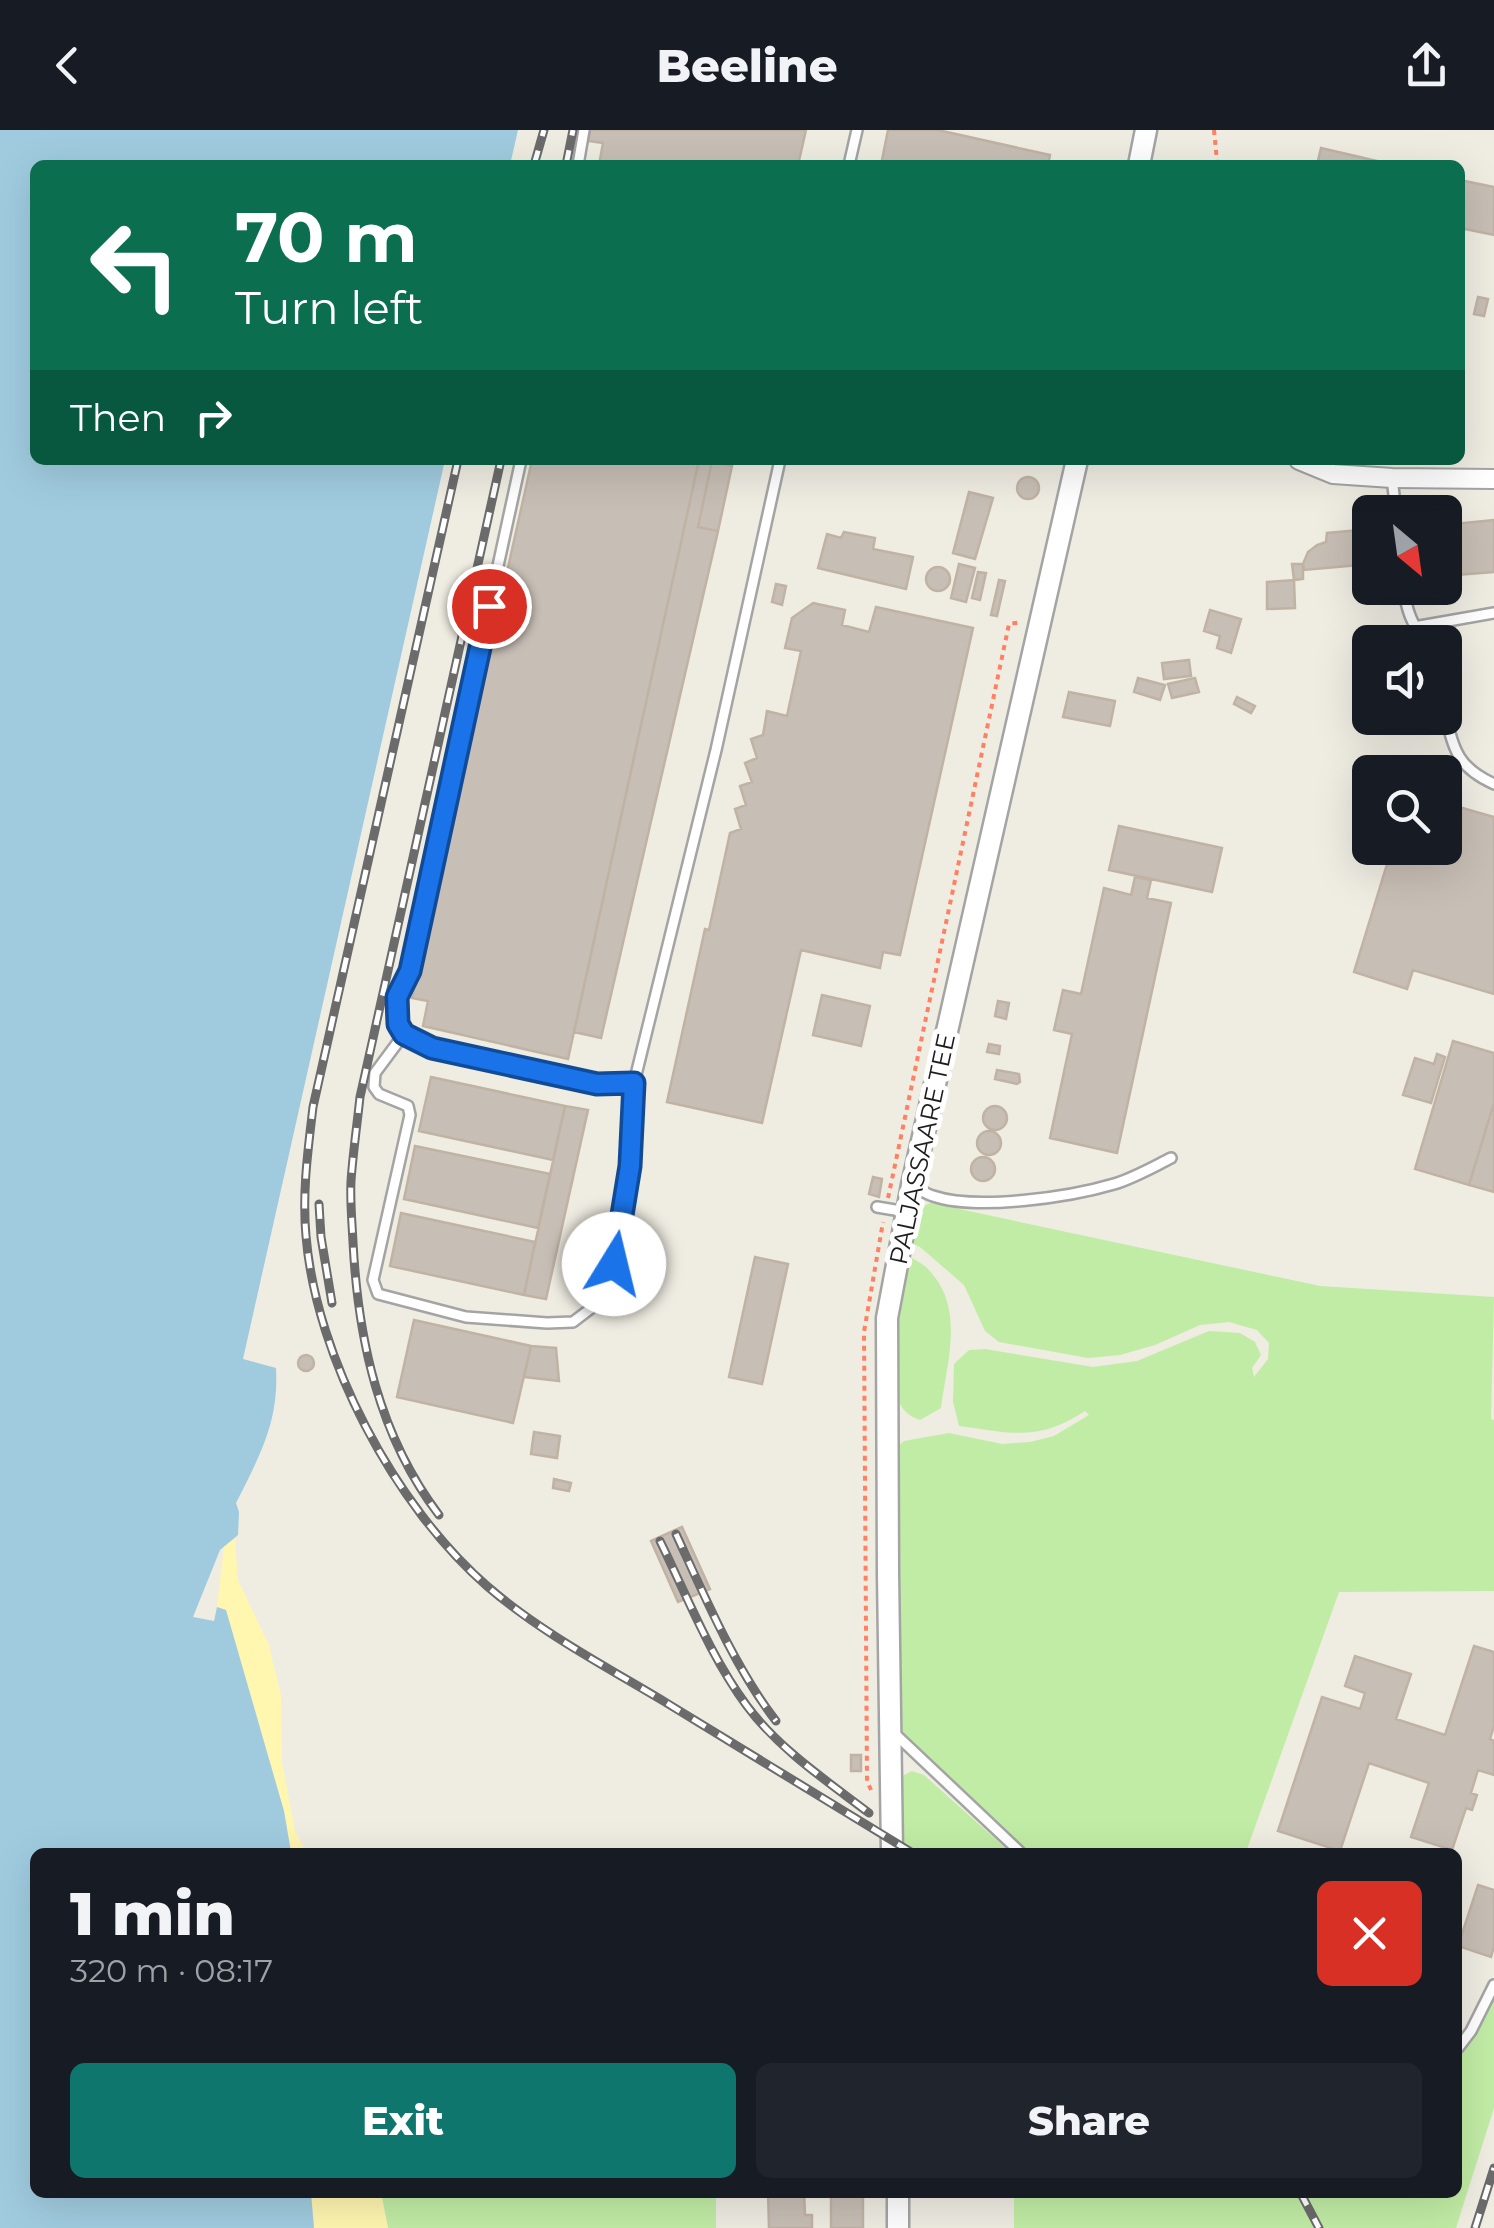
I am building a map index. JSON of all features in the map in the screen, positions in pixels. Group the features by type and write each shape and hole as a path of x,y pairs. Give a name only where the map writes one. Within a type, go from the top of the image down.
{"street":[{"path":"1139,160 1146,130"},
{"name":"PALJASSAARE TEE","path":"892,1848 888,1318 912,1185 1076,465"},
{"path":"1311,465 1333,474 1494,478"},
{"path":"898,2198 898,2228"}],"lane":[{"path":"579,160 584,130"},
{"path":"850,160 857,130"},
{"path":"520,465 410,971 397,997 398,1024 404,1034 432,1048 597,1084 634,1083"},
{"path":"404,1034 375,1074 374,1087 379,1094 408,1106 410,1115 373,1280 378,1294 466,1317 547,1324 573,1322 598,1303 614,1264 630,1166 634,1083 716,750 779,465"},
{"path":"1392,478 1394,495"},
{"path":"1425,625 1494,613"},
{"path":"1450,735 1463,765 1494,784"},
{"path":"912,1185 933,1196 971,1203 1019,1200 1114,1184 1172,1158"},
{"path":"876,1207 907,1212"},
{"path":"891,1730 1016,1848"},
{"path":"1462,2043 1494,1984"}],"path":[{"path":"1214,130 1217,160"}],"green space":[{"path":"931,1203 1320,1286 1494,1297 1494,1591 1339,1592 1247,1848 1025,1848 933,1767 903,1732 899,1718 896,1448 904,1441 949,1433 1002,1444 1030,1442 1054,1436 1089,1415 1085,1411 1053,1427 1024,1433 959,1426 953,1402 954,1364 969,1350 985,1349 1093,1367 1137,1361 1209,1331 1240,1333 1255,1342 1261,1355 1252,1368 1254,1377 1268,1359 1269,1343 1257,1330 1229,1322 1200,1325 1120,1355 1088,1358 999,1342 985,1331 964,1285 909,1242 916,1213"},
{"path":"907,1255 925,1266 939,1283 950,1317 941,1408 920,1420 906,1412 895,1382 895,1337"},
{"path":"912,1771 924,1775 1006,1848 901,1848 900,1777"},
{"path":"1494,1999 1494,2108 1456,2228 1014,2228 1014,2198 1462,2198 1462,2051"},
{"path":"382,2198 716,2198 716,2228 388,2228"}],"sand":[{"path":"235,1539 238,1580 269,1645 281,1695 282,1762 295,1831 304,1848 290,1848 284,1811 226,1610 217,1607 224,1545"},
{"path":"311,2198 382,2198 388,2228 314,2228"}],"water":[{"path":"0,130 518,130 511,160 30,160 30,465 444,465 243,1359 276,1368 271,1422 236,1503 238,1535 220,1550 193,1617 214,1621 217,1607 226,1610 284,1811 290,1848 30,1848 30,2198 311,2198 314,2228 0,2228"}],"building":[{"path":"590,130 806,130 799,160 600,160 603,143 588,141"},
{"path":"888,130 938,130 1050,155 1049,160 882,160"},
{"path":"1321,148 1373,160 1318,160"},
{"path":"1465,181 1494,187 1494,235 1465,229"},
{"path":"1478,297 1488,299 1484,316 1474,314"},
{"path":"531,465 698,465 568,1059 423,1026 428,1001 412,998"},
{"path":"698,465 711,465 698,527 718,531 601,1038 574,1032"},
{"path":"711,465 732,466 718,531 698,527"},
{"path":"1028,477 1036,480 1036,496 1028,499 1020,496 1017,488 1020,480"},
{"path":"969,492 993,498 975,559 953,553"},
{"path":"1494,520 1494,572 1462,575 1462,523"},
{"path":"1352,531 1352,566 1304,570 1308,552 1326,542 1327,533"},
{"path":"844,532 875,538 873,549 913,557 906,589 818,568 827,534 841,538"},
{"path":"959,564 975,568 966,602 951,598"},
{"path":"1292,564 1303,564 1303,579 1294,580"},
{"path":"938,567 950,579 938,591 926,579"},
{"path":"978,572 986,573 980,600 972,598"},
{"path":"999,580 1005,581 997,616 991,615"},
{"path":"1294,580 1295,608 1267,609 1267,582"},
{"path":"776,584 786,586 782,605 772,602"},
{"path":"813,603 845,610 842,625 869,632 876,607 973,628 900,955 883,952 880,968 801,950 762,1123 667,1102 730,833 741,829 735,809 746,805 740,786 752,782 745,763 757,758 751,739 763,735 767,711 787,716 801,651 785,648 792,618"},
{"path":"1210,610 1241,619 1231,653 1217,648 1220,636 1204,631"},
{"path":"1189,660 1191,676 1164,679 1162,663"},
{"path":"1138,678 1165,685 1160,700 1134,692"},
{"path":"1195,678 1199,692 1172,698 1168,684"},
{"path":"1069,692 1115,701 1110,726 1063,717"},
{"path":"1237,697 1255,706 1251,713 1234,704"},
{"path":"1462,808 1494,817 1494,994 1413,970 1407,989 1354,972 1387,865 1462,865"},
{"path":"1119,826 1222,848 1212,892 1109,870"},
{"path":"1135,877 1151,880 1147,898 1171,903 1117,1153 1050,1138 1072,1034 1054,1030 1063,990 1081,994 1104,888 1131,895"},
{"path":"822,995 870,1006 861,1046 813,1035"},
{"path":"998,1001 1009,1003 1006,1019 995,1016"},
{"path":"1453,1041 1494,1053 1494,1103 1469,1185 1415,1169"},
{"path":"989,1044 1000,1046 999,1054 987,1052"},
{"path":"1437,1054 1445,1057 1431,1103 1403,1095 1415,1058 1434,1064"},
{"path":"997,1070 1019,1074 1020,1082 995,1079"},
{"path":"431,1077 565,1106 553,1160 419,1131"},
{"path":"1494,1103 1494,1192 1469,1185"},
{"path":"565,1106 588,1110 546,1299 524,1295"},
{"path":"990,1106 1000,1106 1007,1118 1000,1130 990,1130 983,1123 983,1113"},
{"path":"989,1131 998,1134 998,1152 989,1155 980,1152 977,1143 980,1134"},
{"path":"415,1146 550,1174 538,1228 404,1199"},
{"path":"978,1157 988,1157 995,1169 988,1181 978,1181 971,1174 971,1164"},
{"path":"873,1177 882,1179 879,1197 869,1194"},
{"path":"401,1213 535,1242 524,1295 390,1266"},
{"path":"755,1257 788,1264 762,1384 729,1377"},
{"path":"414,1320 531,1346 513,1423 397,1397"},
{"path":"531,1346 556,1348 559,1381 524,1377"},
{"path":"306,1355 314,1363 306,1371 298,1363"},
{"path":"534,1432 560,1436 557,1458 531,1454"},
{"path":"554,1479 571,1483 569,1491 553,1488"},
{"path":"682,1527 710,1589 678,1602 651,1541"},
{"path":"1474,1646 1494,1652 1494,1726 1490,1739 1494,1741 1494,1775 1478,1770 1471,1793 1477,1795 1472,1810 1466,1808 1453,1848 1411,1837 1429,1783 1369,1763 1341,1848 1278,1831 1322,1697 1360,1709 1365,1693 1345,1686 1355,1656 1411,1674 1396,1719 1445,1735"},
{"path":"851,1755 861,1755 861,1771 851,1771"},
{"path":"1478,1885 1494,1890 1491,1957 1462,1947 1462,1934"},
{"path":"768,2198 804,2198 805,2215 812,2215 812,2228 769,2228"},
{"path":"831,2198 863,2198 863,2228 831,2228"}],"railway":[{"path":"535,160 544,130"},
{"path":"567,160 573,130"},
{"path":"457,465 313,1107 305,1220 313,1283 326,1331 343,1379 392,1472 421,1515 487,1586 573,1648 904,1848"},
{"path":"439,1515 401,1453 375,1386 360,1315 351,1181 360,1097 500,465"},
{"path":"319,1204 332,1303"},
{"path":"676,1534 734,1655 776,1721"},
{"path":"660,1541 710,1646 747,1706 789,1750 869,1813"},
{"path":"1475,2228 1494,2168"},
{"path":"1303,2198 1319,2228"}],"route":[{"path":"489,606 410,971 397,997 398,1024 404,1034 432,1048 597,1084 634,1083 630,1166 614,1264"}]}
